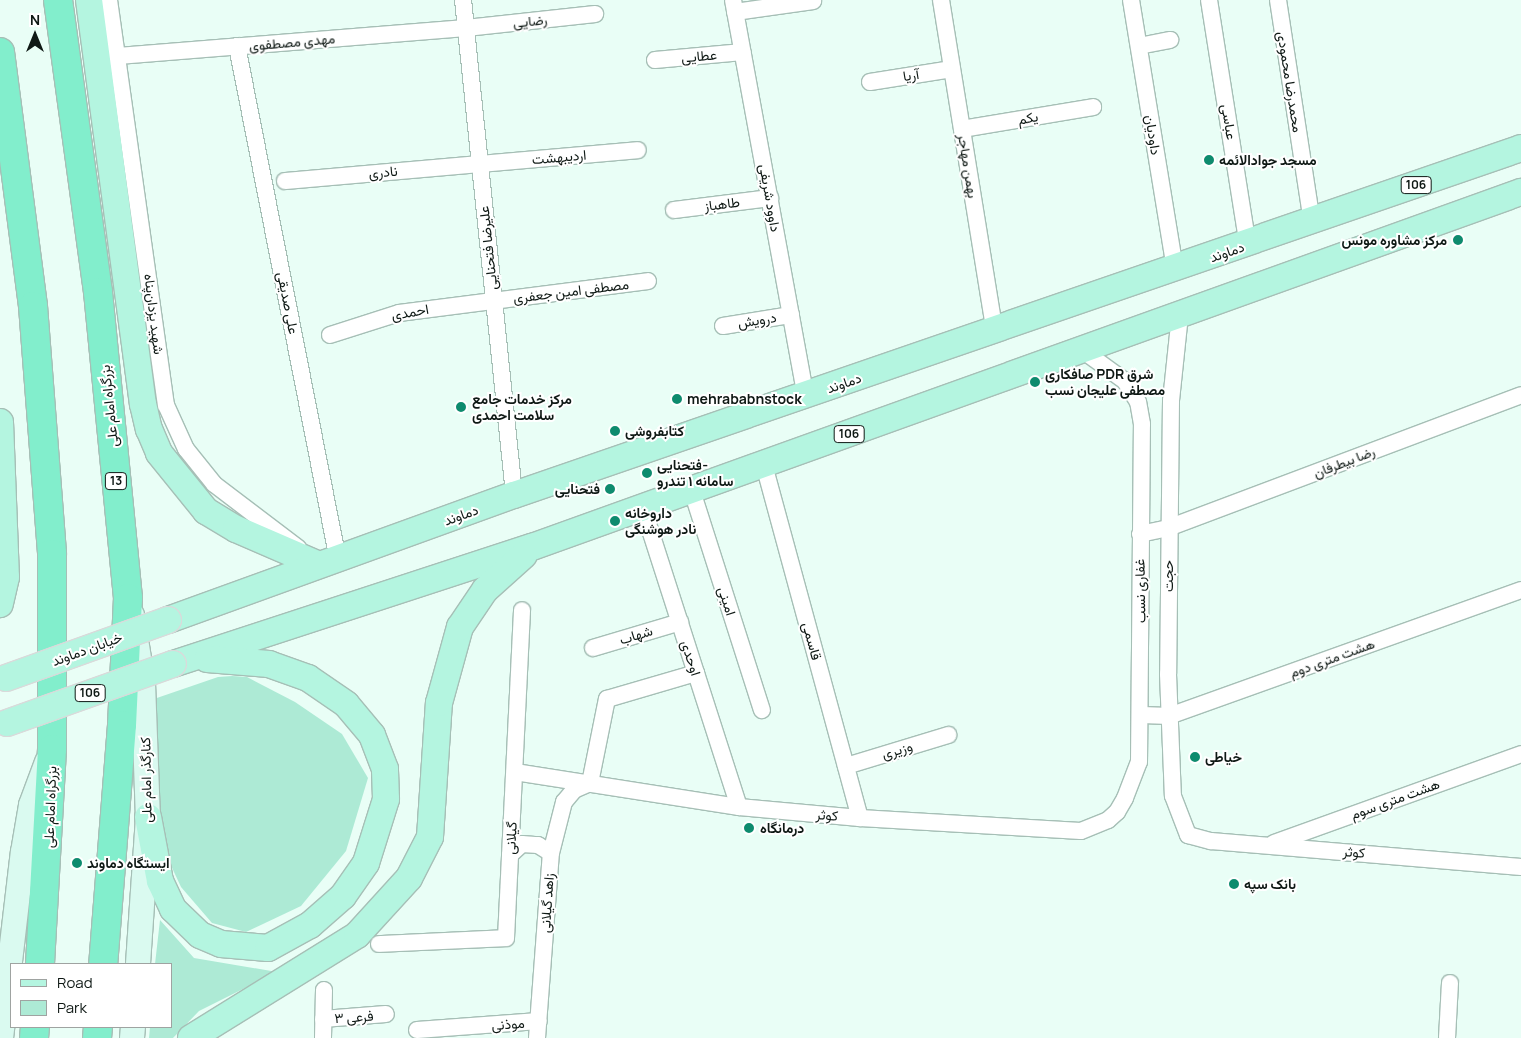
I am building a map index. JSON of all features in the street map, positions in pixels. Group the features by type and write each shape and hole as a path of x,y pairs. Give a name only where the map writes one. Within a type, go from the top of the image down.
{"highway":[{"name":"بزرگراه امام علی","path":"58,0 98,292 128,598 120,744 103,963"},
{"name":"بزرگراه امام علی","path":"0,52 33,306 45,435 52,554 52,749 40,963"}],"main road":[{"path":"89,0 142,394 149,429 159,453 206,511 236,529 329,563"},
{"name":"دماوند","path":"168,620 514,495 1312,223 1521,148"},
{"name":"106","path":"4,724 180,661 532,547 644,508 1521,192"},
{"path":"0,422 6,569 0,604"},
{"path":"191,1038 357,935 409,878 430,837 439,703 460,627 485,590 532,547"},
{"name":"کنارگذر امام علی","path":"128,598 138,637 143,683 148,817 138,963"},
{"name":"خیابان دماوند","path":"3,679 168,620"},
{"path":"148,817 160,881 173,910 200,935 221,944 268,948 310,925 343,896 366,863 386,798 385,769 372,735 346,704 308,678 269,664 180,661"},
{"path":"1,1038 24,842 31,805 52,749"}],"street":[{"name":"شهید یزدان‌پناه","path":"110,0 166,405 186,449 214,484 329,563"},
{"name":"علیرضا فتحنایی","path":"463,0 514,495"},
{"name":"داودیان","path":"1131,0 1175,270"},
{"name":"عباسی","path":"1209,0 1248,244"},
{"name":"محمدرضا محمودی","path":"1278,0 1312,223"},
{"path":"734,6 813,1"},
{"name":"بهمن مهاجر","path":"944,1 952,69 995,332"},
{"name":"داوود شریفی","path":"734,6 806,396"},
{"name":"رضایی","path":"466,28 595,14"},
{"name":"مهدی مصطفوی","path":"118,56 466,28"},
{"path":"1139,46 1170,40"},
{"name":"علی صدیقی","path":"238,46 329,563"},
{"name":"عطایی","path":"655,60 742,52"},
{"name":"آریا","path":"870,82 952,69"},
{"name":"یکم","path":"962,129 1093,107"},
{"name":"اردیبهشت","path":"480,163 638,150"},
{"name":"نادری","path":"286,181 480,163"},
{"name":"طاهباز","path":"674,210 770,198"},
{"name":"مصطفی امین جعفری","path":"494,300 648,281"},
{"name":"احمدی","path":"330,336 399,313 494,300"},
{"name":"درویش","path":"723,326 791,315"},
{"name":"حجت","path":"1180,315 1171,401 1168,528 1169,716 1173,796 1188,835"},
{"name":"غفاری نسب","path":"1081,831 1108,820 1117,812 1125,798 1139,762 1142,715 1140,534 1142,424 1138,402 1125,381 1082,350"},
{"name":"رضا بیطرفان","path":"1140,534 1168,528 1521,395"},
{"name":"قاسمی","path":"764,465 860,818"},
{"name":"امینی","path":"692,491 762,710"},
{"name":"اوحدی","path":"644,508 739,807"},
{"name":"هشت متری دوم","path":"1142,715 1169,716 1521,590"},
{"name":"گیلانی","path":"379,944 506,938 522,610"},
{"name":"شهاب","path":"593,648 680,622"},
{"path":"590,783 607,699 696,673"},
{"name":"وزیری","path":"846,766 948,735"},
{"name":"هشت متری سوم","path":"1269,845 1521,754"},
{"name":"کوثر","path":"515,772 739,807 860,818 1081,831"},
{"name":"زاهد گیلانی","path":"537,1038 551,853 564,802 574,790 590,783"},
{"name":"کوثر","path":"1188,835 1211,841 1521,866"},
{"path":"510,855 522,844 538,845 551,853"},
{"path":"1447,1038 1450,983"},
{"path":"323,1038 324,990"},
{"name":"فرعی ۳","path":"323,1019 386,1014"},
{"name":"موذنی","path":"417,1030 539,1022"}],"green space":[{"path":"218,677 247,677 295,702 342,734 368,778 346,851 301,906 246,932 212,923 181,887 159,840 151,700"},
{"path":"160,920 194,958 277,972 199,1011 173,1038 149,1038 150,1028 172,1028 172,963 155,963"}],"place":[{"name":"مسجد جوادالائمه","path":"1209,160"},
{"name":"مرکز مشاوره مونس","path":"1458,240"},
{"name":"صافکاری PDR شرق مصطفی علیجان نسب","path":"1035,382"},
{"name":"mehrababnstock","path":"677,399"},
{"name":"مرکز خدمات جامع سلامت احمدی","path":"461,407"},
{"name":"کتابفروشی","path":"615,431"},
{"name":"فتحنایی- سامانه ۱ تندرو","path":"647,473"},
{"name":"فتحنایی","path":"610,489"},
{"name":"داروخانه نادر هوشنگی","path":"615,521"},
{"name":"خیاطی","path":"1195,757"},
{"name":"درمانگاه","path":"749,828"},
{"name":"ایستگاه دماوند","path":"77,863"},
{"name":"بانک سپه","path":"1234,884"}]}
